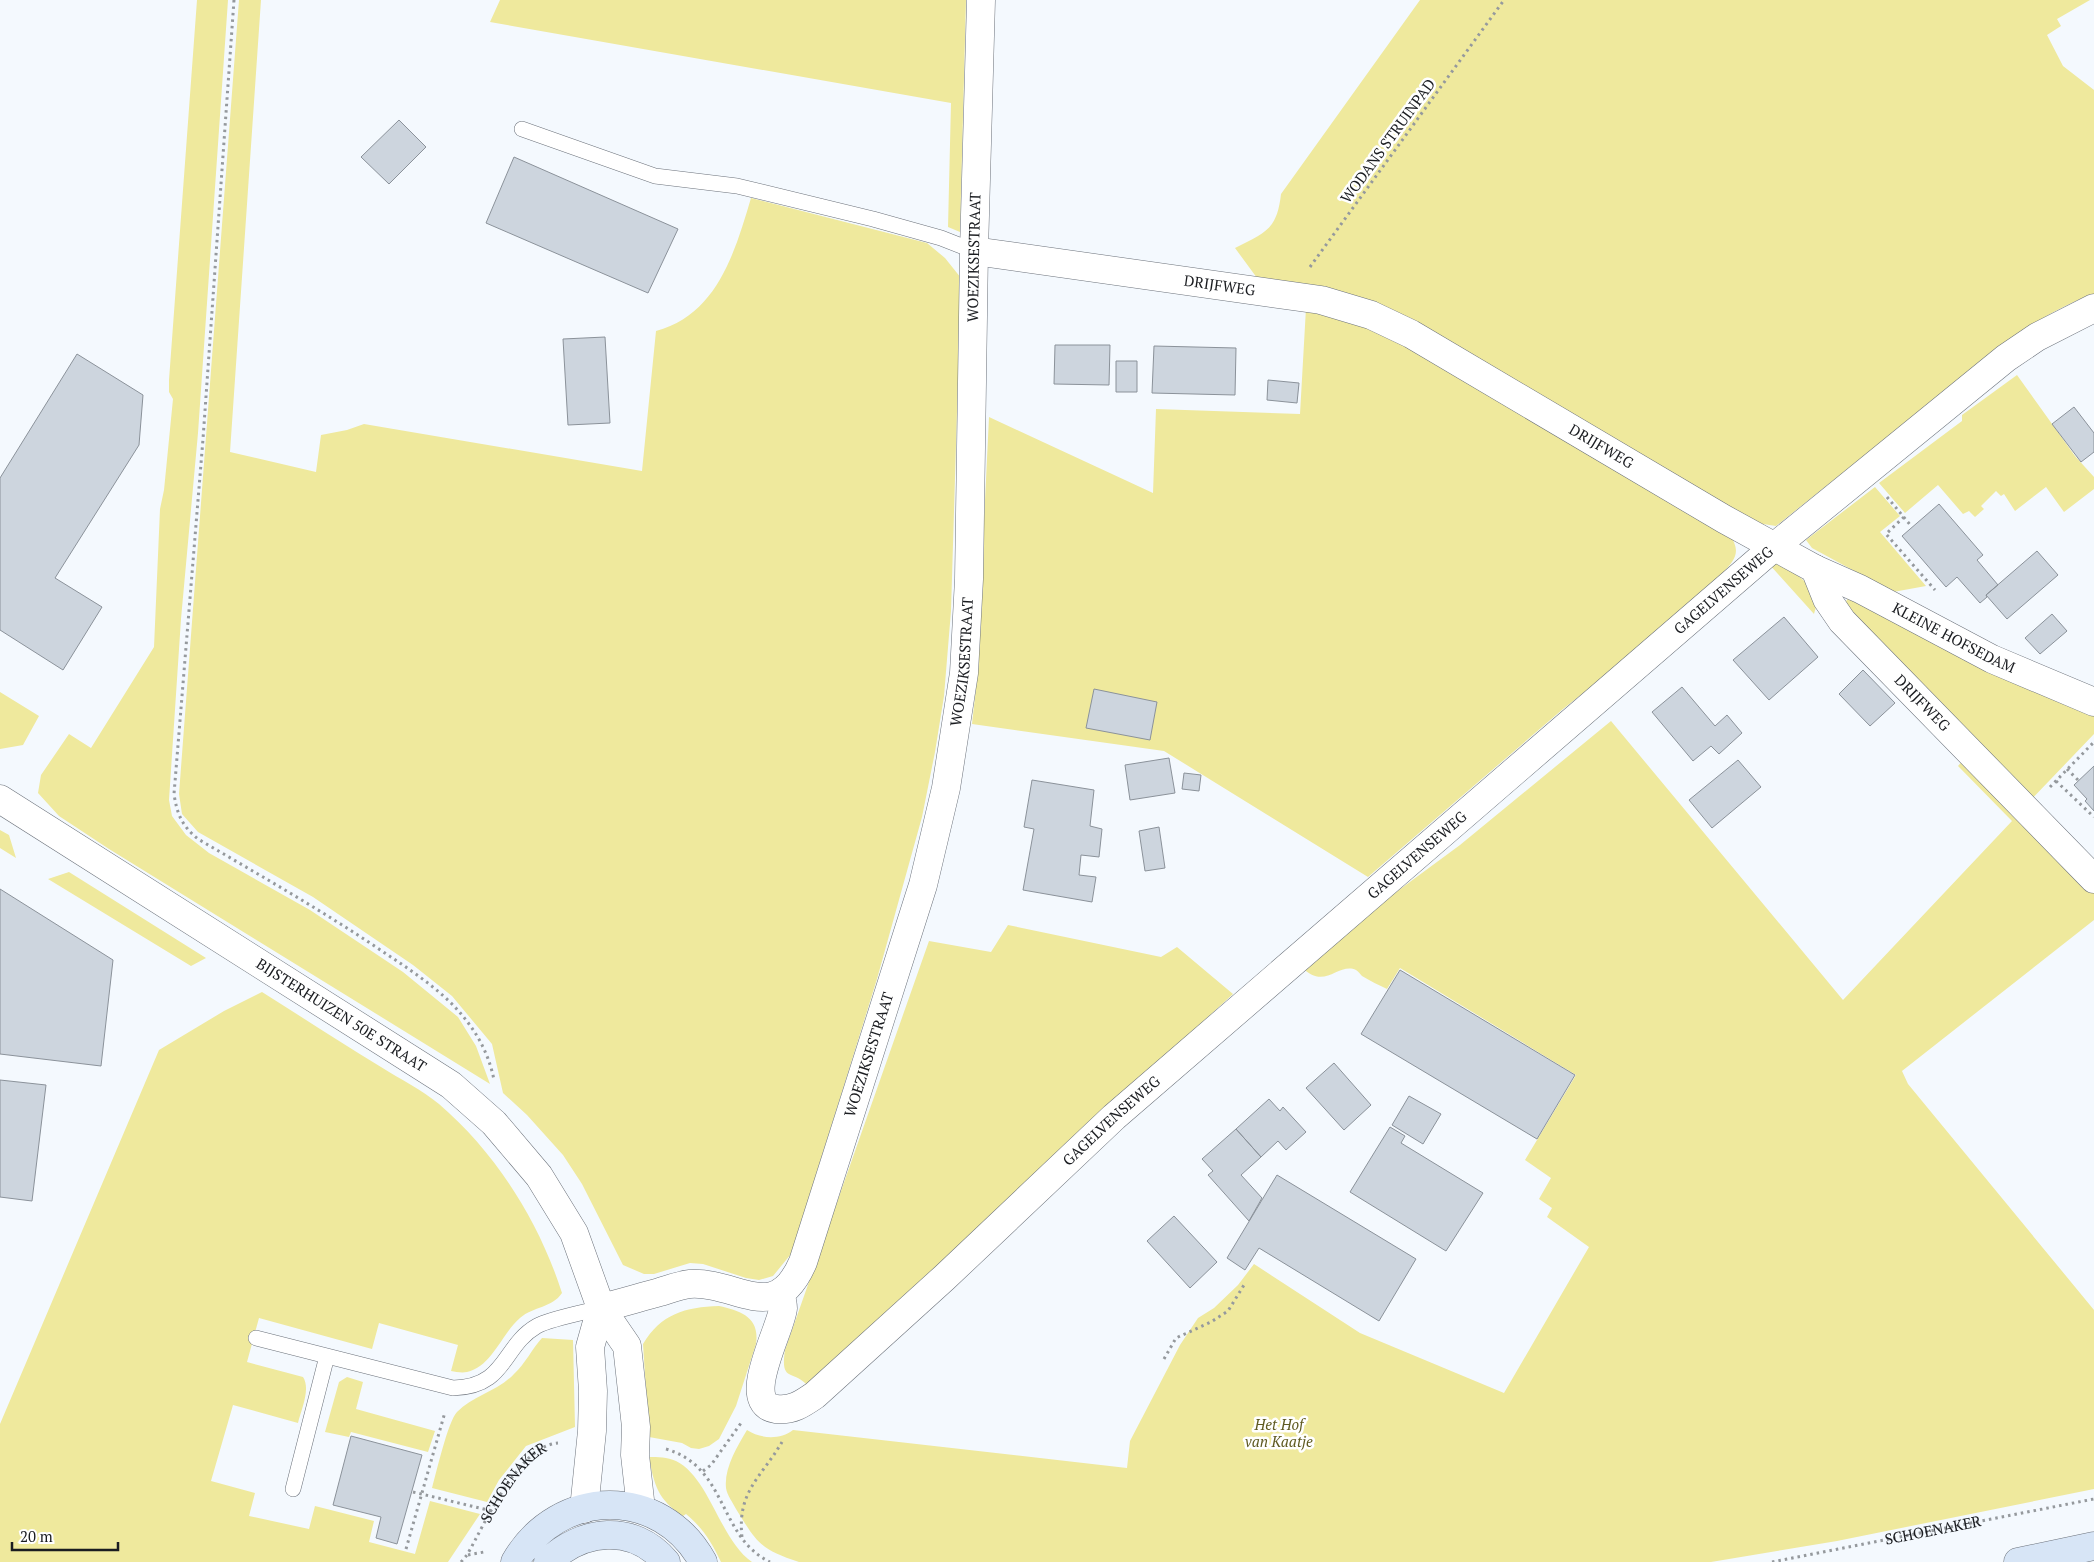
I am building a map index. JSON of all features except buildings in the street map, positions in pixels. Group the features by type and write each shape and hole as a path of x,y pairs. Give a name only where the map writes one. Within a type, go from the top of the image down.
{"main road":[{"path":"522,1552 555,1520 569,1513 603,1505 622,1505 642,1509 660,1517 677,1528 692,1543 703,1562"},
{"path":"581,1539 584,1509"},
{"path":"548,1562 560,1550 581,1539 611,1535 629,1536 643,1542 658,1553 666,1562"},
{"path":"2018,1562 2094,1546"}],"street":[{"name":"WOEZIKSESTRAAT","path":"781,1293 798,1274 803,1262 924,886 946,788 964,673 969,579 974,251 981,0"},
{"name":"DRIJFWEG","path":"974,251 1290,295 1348,307 1392,324 1774,547 1815,569 1828,599 1842,621 2094,879"},
{"name":"GAGELVENSEWEG","path":"761,1398 765,1406 787,1410 799,1406 815,1395 944,1278 1114,1117 1774,547 2006,358 2037,337 2094,308"},
{"name":"KLEINE HOFSEDAM","path":"1815,569 1860,589 1992,659 2094,702"},
{"name":"BIJSTERHUIZEN 50E STRAAT","path":"0,799 451,1086 494,1123 539,1176 562,1210 574,1233 601,1308 626,1346 636,1427 637,1475 642,1509"},
{"path":"584,1509 591,1442 593,1391 590,1347 601,1308 688,1284 706,1284 765,1298 781,1293 783,1309 766,1361 761,1398"}],"lane":[{"path":"522,129 654,176 737,186 873,219 941,238 974,251"},
{"path":"256,1338 453,1388 466,1388 493,1374 504,1363 520,1340 538,1325 601,1308"},
{"path":"292,1488 327,1356"}],"path":[{"path":"234,0 203,439 174,794 176,809 187,830 198,839 331,917 421,977 449,1002 466,1021 485,1048 496,1088 494,1123"},
{"name":"WODANS STRUINPAD","path":"1290,295 1504,0"},
{"path":"1867,471 1912,527"},
{"path":"1904,517 1886,534 1941,596"},
{"path":"2026,809 2094,742"},
{"path":"2067,769 2079,781"},
{"path":"2056,781 2094,817"},
{"path":"1164,1359 1176,1338 1211,1322 1228,1311 1244,1285"},
{"path":"406,1549 453,1388"},
{"path":"761,1398 716,1459 703,1471 742,1540 752,1550 770,1562"},
{"path":"742,1540 741,1510 747,1495 776,1451 799,1406"},
{"name":"SCHOENAKER","path":"461,1562 467,1556 515,1475 538,1450 555,1443 591,1442"},
{"path":"412,1492 492,1511"},
{"name":"SCHOENAKER","path":"1772,1562 2094,1499"}],"green space":[{"path":"197,0 228,0 198,433 181,619 169,800 172,816 186,835 209,853 310,910 403,972 458,1017 476,1046 490,1084 109,849 59,816 38,793 41,775 69,734 91,748 154,647 160,509 164,490 173,399 169,392 169,380"},
{"path":"239,0 261,0 230,452 316,472 321,435 347,430 364,424 642,471 656,331 677,323 694,311 709,296 730,260 751,198 927,243 945,258 961,278 951,611 944,696 935,752 922,817 877,979 791,1254 773,1276 759,1280 746,1278 703,1264 690,1263 654,1274 644,1274 623,1265 582,1184 563,1155 527,1115 503,1093 492,1044 452,996 413,965 313,897 198,832 182,814 179,794"},
{"path":"500,0 966,0 960,232 948,227 951,103 490,22"},
{"path":"1420,0 2090,0 2057,19 2061,26 2047,35 2063,66 2094,90 2094,294 2053,312 2014,337 1776,526 1744,521 1447,344 1260,282 1235,248 1262,234 1273,223 1281,194"},
{"path":"1306,308 1377,328 1728,532 1736,550 1734,559 1722,574 1635,652 1563,709 1368,877 1164,751 972,724 976,688 989,417 1153,493 1156,409 1300,414"},
{"path":"2017,375 2075,456 2094,477 2094,489 2064,512 2046,487 2015,511 2004,494 2001,496 1996,491 1981,506 1984,509 1975,517 1969,511 1963,514 1938,485 1905,513 1879,483 1962,421 1962,415"},
{"path":"1875,487 1900,516 1880,532 1926,586 1893,592 1812,548 1806,540"},
{"path":"1772,563 1785,568 1806,582 1817,601 1814,614 1769,564"},
{"path":"1850,595 2094,709 2094,734 2028,803 1842,608"},
{"path":"0,692 39,716 23,745 0,749"},
{"name":"Het Hof van Kaatje","path":"1611,721 1843,1000 2012,821 1958,766 1964,759 2094,891 2094,920 1902,1071 1908,1084 2094,1310 2094,1489 1837,1541 1711,1562 799,1562 767,1548 755,1537 736,1509 726,1488 729,1465 747,1430 764,1437 776,1437 793,1430 1127,1468 1130,1441 1180,1345 1198,1318 1214,1308 1238,1285 1254,1264 1360,1333 1504,1393 1589,1247 1547,1217 1552,1208 1539,1199 1551,1178 1525,1160 1576,1075 1400,968 1387,989 1362,976 1356,970 1343,970 1324,977 1309,973 1301,966 1342,932 1460,845"},
{"path":"0,830 9,835 16,858 0,848"},
{"path":"69,872 206,958 191,966 48,879"},
{"path":"1008,925 1161,957 1177,947 1233,994 807,1385 786,1371 784,1367 785,1350 929,941 991,952"},
{"path":"262,992 425,1094 460,1123 497,1166 528,1214 541,1240 562,1293 553,1302 520,1318 483,1364 476,1369 465,1372 451,1371 458,1345 379,1323 372,1349 259,1318 247,1362 303,1377 306,1393 298,1423 233,1405 211,1481 255,1493 249,1516 309,1529 315,1506 374,1521 369,1542 415,1554 430,1501 480,1514 448,1562 0,1562 0,1424 159,1050 224,1011"},
{"path":"719,1306 735,1310 752,1321 755,1327 756,1344 736,1406 719,1439 709,1446 699,1449 691,1448 682,1443 649,1437 643,1344 658,1326 675,1314 695,1308"},
{"path":"542,1338 573,1340 575,1427 526,1446 499,1480 487,1502 432,1488 446,1436 457,1412 463,1406 508,1380 522,1366"},
{"path":"347,1377 363,1382 356,1409 435,1431 428,1452 351,1432 349,1437 325,1432 339,1382"},
{"path":"649,1457 662,1457 673,1460 688,1469 707,1495 731,1539 752,1562 721,1562 702,1530 686,1514 683,1516 668,1504 658,1491"}]}
